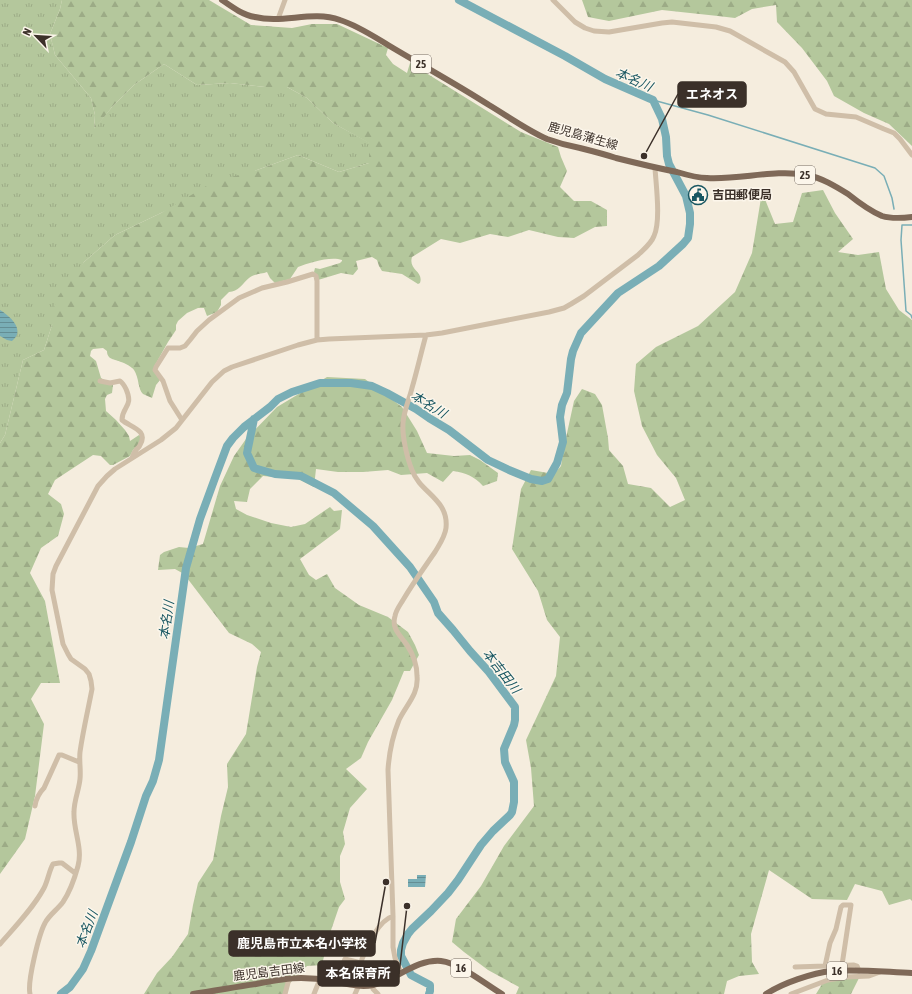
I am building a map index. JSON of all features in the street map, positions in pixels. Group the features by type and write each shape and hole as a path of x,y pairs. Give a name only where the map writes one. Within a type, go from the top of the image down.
{"main road":[{"name":"鹿児島蒲生線","path":"222,0 244,14 255,17 278,19 316,16 342,20 364,31 468,91 520,125 548,139 565,145 697,177 725,178 780,173 793,173 808,176 834,185 871,210 883,216 903,218 912,217"},
{"name":"鹿児島吉田線","path":"193,994 301,978 370,985 383,982 416,965 425,962 441,961 453,964 502,994"},
{"name":"16","path":"766,994 778,987 824,972 859,971 912,973"}],"street":[{"path":"278,19 285,0"},
{"path":"553,0 575,22 594,31 609,32 672,22 716,27 730,31 785,62 794,72 815,109 826,114 856,116 884,128 894,133 912,156"},
{"path":"30,994 29,989 31,977 42,928 45,922 65,899 79,862 73,816 80,778 80,752 92,689 89,674 85,668 71,659 65,649 53,596 53,574 98,486 111,472 161,440 176,428 212,382 224,371 240,364 317,340 442,333 564,308 584,296 646,248 654,237 658,220 655,168"},
{"path":"182,420 170,401 163,381 155,370 156,367 168,348 180,348 185,346 197,331 209,320 239,298 262,288 313,274 316,276 317,281 317,340"},
{"path":"403,972 393,952 388,777 389,762 396,728 414,694 417,687 418,677 412,655 395,629 394,622 397,610 439,545 444,534 446,521 440,504 415,478 403,432 405,410 426,335"},
{"path":"100,381 110,383 120,381 129,396 122,420 142,434 140,446 134,451 132,458"},
{"path":"35,806 40,791 44,788 59,755 80,762"},
{"path":"0,944 28,912 37,899 44,888 53,864 62,863 75,873"},
{"path":"825,966 841,907 843,905 851,905 842,965"},
{"path":"378,994 370,985 361,963 375,933 389,918 393,916"},
{"path":"336,982 345,959 361,963"},
{"path":"795,967 854,965 857,966 859,971"},
{"path":"791,994 828,980 846,977 869,976 880,972"},
{"path":"285,994 289,979"},
{"path":"314,994 320,979"},
{"path":"355,994 359,985"}],"green space":[{"path":"0,0 62,0 50,34 55,55 91,98 95,115 94,129 112,107 134,85 164,64 197,85 230,83 265,87 287,87 307,98 333,123 370,143 369,163 339,172 298,155 257,170 115,235 84,262 52,325 44,350 23,360 5,435 0,443"},
{"path":"62,0 209,0 251,25 292,28 312,24 337,24 388,48 386,55 393,64 407,73 410,63 521,132 558,147 567,171 560,187 574,201 591,201 607,210 607,226 595,227 574,238 558,237 529,230 508,237 490,234 460,243 441,239 412,257 412,265 421,279 420,283 418,284 402,274 382,271 377,260 372,257 356,261 358,269 353,275 341,273 318,280 317,275 314,272 315,268 320,269 342,261 332,259 320,260 298,267 290,279 275,283 267,272 253,276 238,289 229,292 221,300 221,305 217,312 207,316 204,308 198,308 187,313 178,321 176,330 154,367 160,380 156,385 152,398 141,392 136,373 132,368 124,363 110,358 107,351 103,348 93,349 91,351 90,356 96,361 101,378 113,385 112,393 107,395 105,399 106,411 125,430 130,441 139,435 141,436 140,444 133,450 130,456 113,465 110,465 101,456 93,455 55,480 48,494 61,504 64,514 58,536 41,548 30,573 45,601 60,683 41,683 31,699 44,724 35,796 25,839 0,874 0,443 5,435 23,360 44,350 52,325 56,299 84,262 115,235 161,213 213,182 257,170 298,155 339,172 369,163 369,143 333,123 307,98 287,87 265,87 230,83 197,85 164,64 134,85 112,107 94,130 95,115 91,98 55,55 50,34"},
{"path":"582,0 912,0 912,146 889,124 864,113 834,96 827,81 802,48 777,22 776,5 752,9 735,18 662,10 609,21 588,17"},
{"path":"823,190 835,213 853,239 838,252 858,255 879,252 886,289 899,310 912,320 912,901 910,899 889,905 882,891 855,884 847,900 812,899 769,870 751,934 752,962 759,974 739,976 727,981 724,994 516,994 519,987 488,970 452,942 456,919 481,886 504,846 534,806 531,768 526,740 556,676 560,637 547,620 538,591 512,549 521,489 531,470 554,474 561,466 574,401 582,389 595,394 602,405 609,450 623,466 628,484 651,488 670,507 685,500 676,478 657,455 642,426 634,391 636,364 656,347 698,326 735,292 752,253 762,192 775,224 793,222 802,193"},
{"path":"327,377 365,379 402,407 417,431 427,453 454,456 470,455 480,460 498,473 497,481 483,486 470,476 453,471 443,482 427,473 401,475 388,470 338,472 316,469 314,487 298,479 263,476 250,489 247,502 234,501 236,509 247,515 271,523 291,527 305,524 330,507 334,511 342,510 340,529 300,559 309,575 316,580 327,574 335,588 359,605 388,617 408,632 419,655 410,671 404,671 392,700 368,742 361,758 346,769 367,789 350,808 343,832 345,844 340,856 340,882 345,899 339,907 328,939 322,965 307,966 289,984 287,994 144,994 157,973 172,957 188,934 198,883 213,860 228,787 227,764 246,734 257,667 261,652 252,644 229,633 184,574 175,569 158,570 160,555 164,552 179,547 189,548 203,544 220,486 234,456 246,439 277,407"},
{"path":"859,978 851,994 816,994 824,981"}],"water":[{"path":"0,310 12,320 17,328 16,337 12,341 0,336"},
{"path":"417,875 426,875 425,887 408,887 408,879 417,879"}],"waterway":[{"name":"本名川","path":"61,994 70,987 83,969 91,951 131,842 146,796 153,781 159,760 186,568 200,519 227,446 233,438 278,399 292,392 320,383 351,383 372,386 416,409 449,430 488,460 531,479 542,481 548,479 557,463 563,442 560,417 562,405 567,393 571,359 581,333 618,293 659,266 688,238 690,213 686,196 669,164 662,119 653,100 605,79 459,0"},
{"path":"653,100 708,115 875,168 884,176 892,198 894,209"},
{"path":"912,225 902,225 901,240 906,311 912,318"},
{"name":"本吉田川","path":"254,419 247,453 254,468 275,474 301,476 334,493 373,526 410,567 434,602 438,613 489,672 515,707 514,725 504,749 505,762 514,782 514,802 512,812 481,845 448,893 412,929 403,943 401,956 411,975 430,985 429,994"}],"place":[{"name":"エネオス","path":"644,156"},
{"name":"吉田郵便局","path":"698,195"},
{"name":"鹿児島市立本名小学校","path":"386,882"},
{"name":"本名保育所","path":"407,906"}]}
